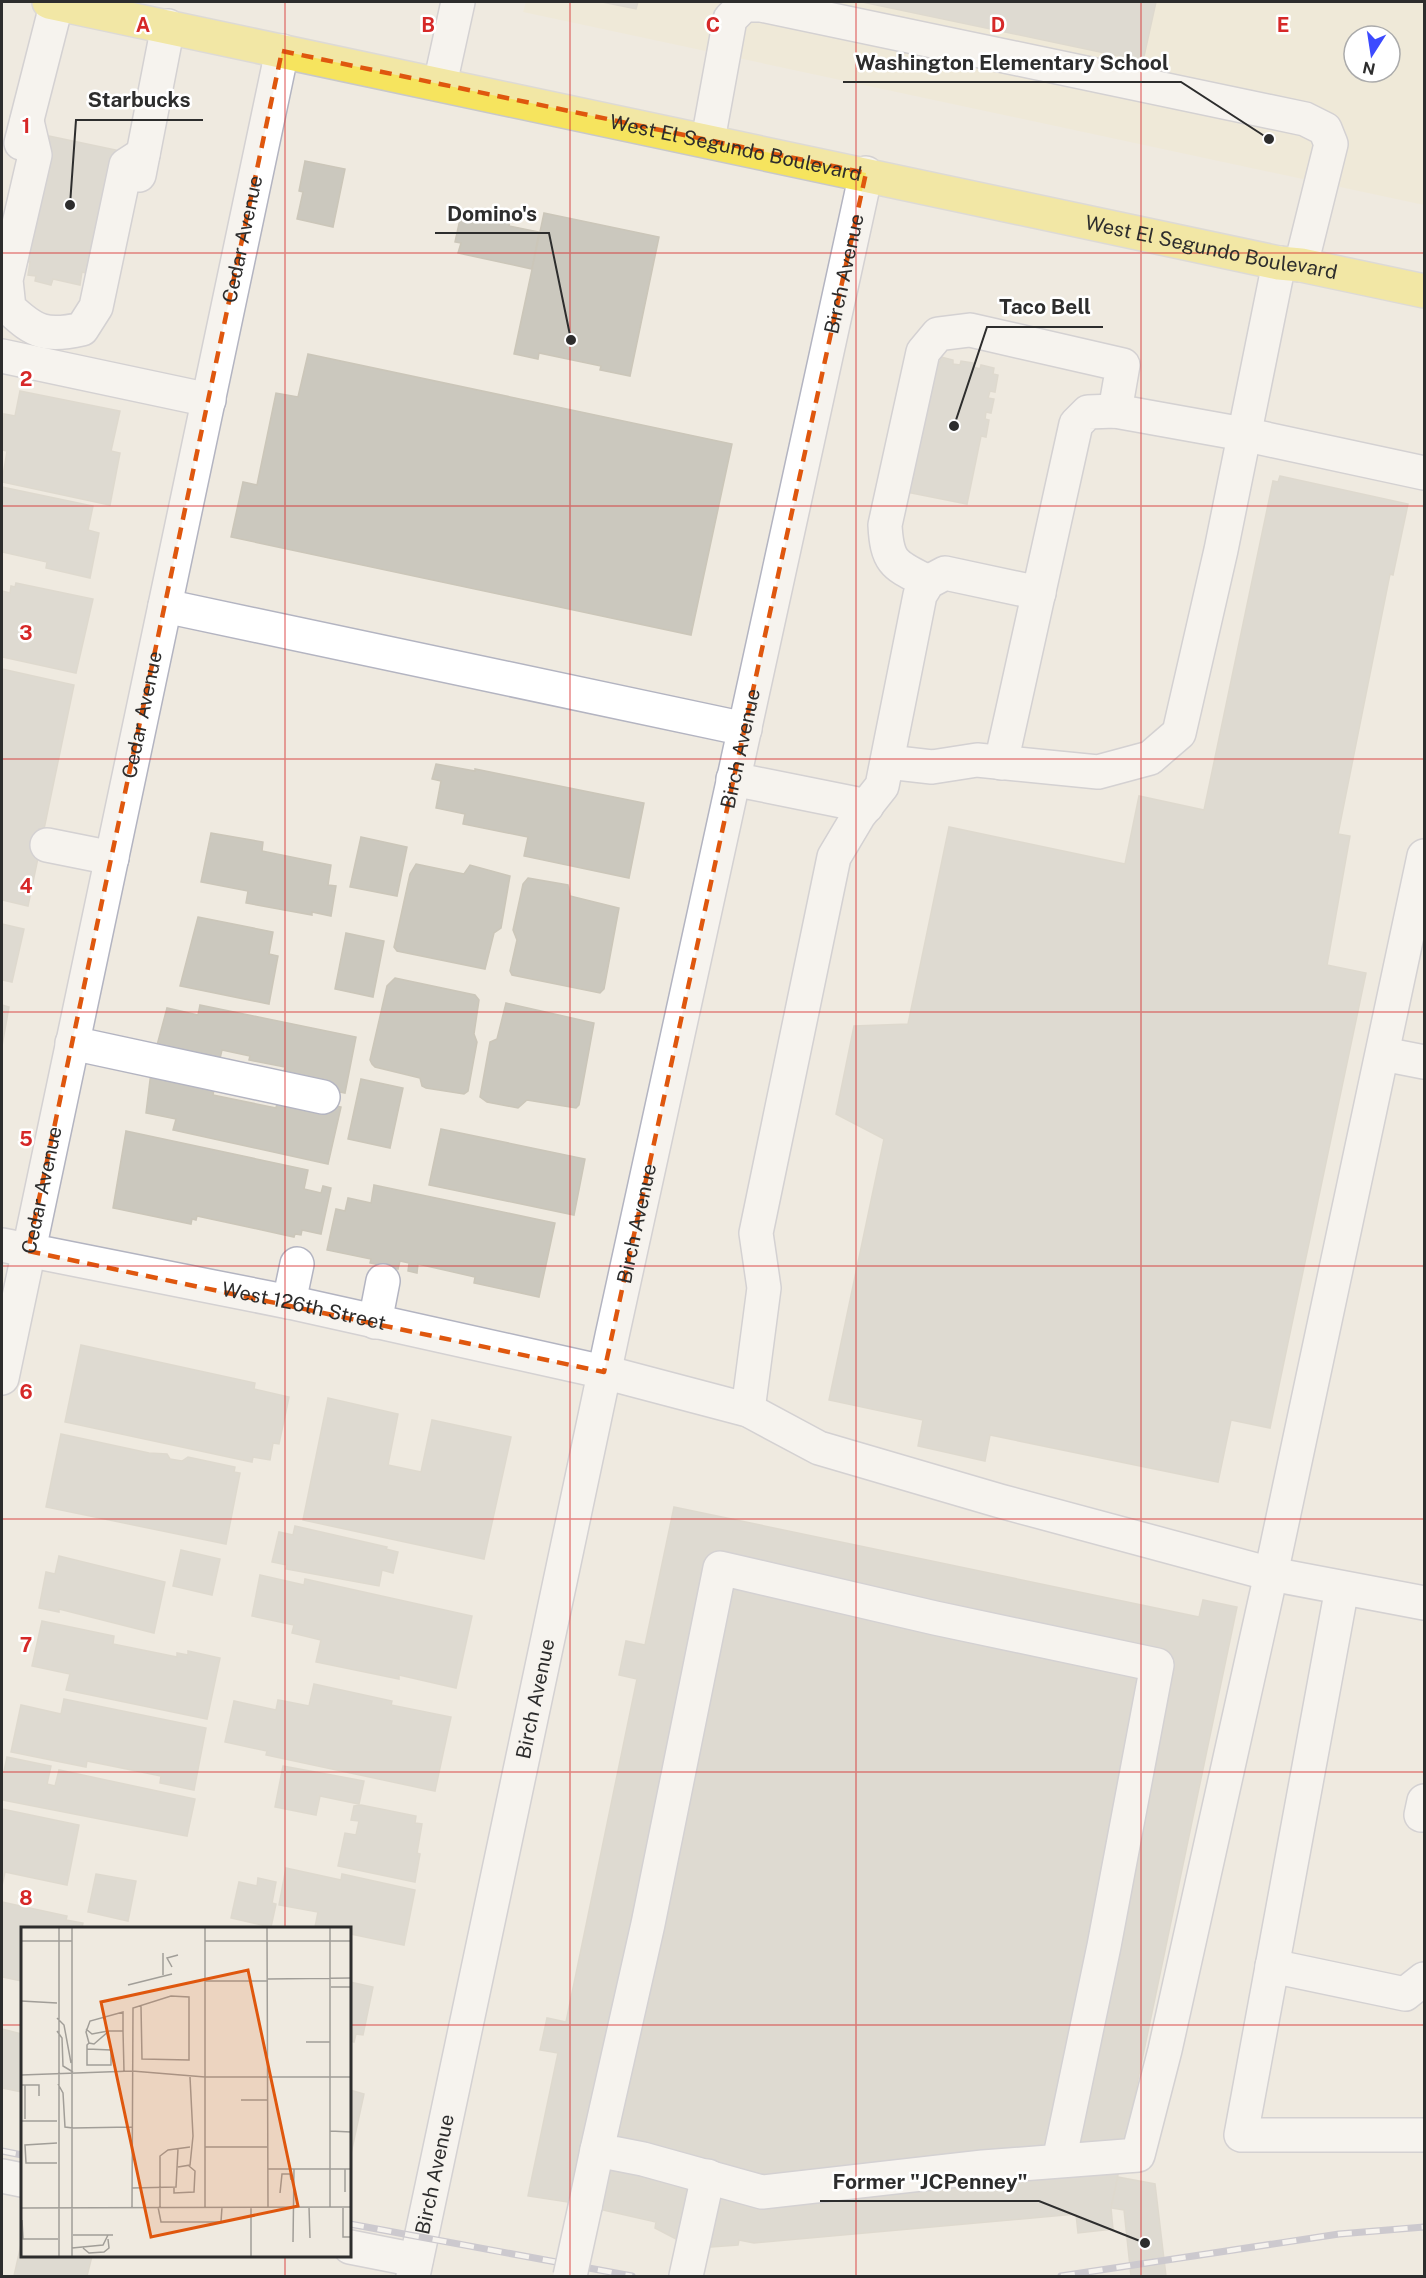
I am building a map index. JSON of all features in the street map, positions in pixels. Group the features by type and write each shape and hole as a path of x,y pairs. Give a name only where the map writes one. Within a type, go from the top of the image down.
{"main road":[{"name":"West El Segundo Boulevard","path":"54,2 1425,291"}],"street":[{"path":"2,220 54,2"},
{"path":"440,84 458,2"},
{"path":"708,140 730,19 744,6 761,5 1305,119 1324,129 1331,144 1290,264 1243,434 1221,550 1179,733 1150,758 1098,772 977,760 932,767 888,762"},
{"path":"108,330 168,26"},
{"name":"Cedar Avenue","path":"2,1378 15,1248 72,1043 282,51"},
{"path":"27,121 35,155 6,280 9,308 28,327 58,334 82,329 96,307 126,165 143,154"},
{"name":"Birch Avenue","path":"415,2268 604,1372 866,173"},
{"path":"928,582 899,568 886,551 885,525 923,352 938,334 970,330 1123,364 1115,411"},
{"path":"2,356 209,400"},
{"path":"1001,763 1076,424 1089,412 1115,411 1243,434 1425,473"},
{"path":"748,1410 764,1288 756,1233 834,857 882,786 920,595 928,582 945,573 1039,593"},
{"path":"165,606 745,729"},
{"path":"734,779 867,806"},
{"path":"47,845 112,858"},
{"path":"597,2150 708,2176 762,2192 1138,2155 1165,2050 1271,1574 1425,856"},
{"path":"72,1043 323,1097"},
{"path":"1383,1054 1425,1062"},
{"name":"West 126th Street","path":"15,1248 289,1302 604,1372 748,1410 819,1448 1000,1501 1271,1574 1425,1604"},
{"path":"289,1302 297,1264"},
{"path":"375,1322 383,1281"},
{"path":"570,2277 648,1924 720,1568 935,1618 1157,1665 1104,1946 1059,2161"},
{"path":"1342,1588 1240,2135 1425,2135"},
{"path":"1425,1801 1422,1815 1425,1815"},
{"path":"1272,1966 1418,1988"},
{"path":"2,2176 21,2180"},
{"path":"686,2277 708,2176"},
{"path":"351,2247 415,2268"}],"highlighted area":[{"path":"282,51 866,173 604,1372 28,1251"}],"shaded area":[{"path":"526,2 1424,2 1424,205 523,12"}],"building":[{"path":"602,2 638,2 636,9"},
{"path":"862,2 1156,2 1143,61"},
{"path":"49,136 116,150 90,274 82,272 80,285 53,279 51,285 35,281 36,276 28,275 30,262 23,261"},
{"path":"305,161 345,169 333,227 297,219 303,192 299,191"},
{"path":"462,210 511,217 509,226 539,232 532,269 458,253 461,243 455,242"},
{"path":"544,213 659,237 630,376 600,370 601,366 539,353 538,359 514,354"},
{"path":"308,354 732,444 691,635 231,537 243,482 257,485 276,393 298,397"},
{"path":"941,357 953,360 953,364 960,365 961,361 974,363 973,367 980,369 981,365 994,368 993,374 998,375 995,392 990,391 988,398 994,399 991,413 986,412 985,419 989,420 986,437 981,436 967,504 906,492 935,361 940,362"},
{"path":"20,391 120,411 111,451 120,453 110,505 2,482 7,451 2,450 4,414 15,416"},
{"path":"1280,476 1408,504 1393,575 1390,574 1338,834 1350,836 1327,965 1366,973 1270,1428 1231,1420 1218,1482 990,1435 985,1461 918,1446 923,1420 829,1400 884,1139 836,1114 854,1026 908,1024 949,827 1125,864 1139,796 1204,810 1273,481 1278,482"},
{"path":"2,487 93,506 88,530 99,533 90,578 46,568 47,562 2,552"},
{"path":"16,583 93,599 76,673 2,657 2,591 10,593 11,586 15,587"},
{"path":"2,669 74,685 28,906 2,900"},
{"path":"436,764 475,771 475,769 644,803 629,878 524,856 528,837 463,824 465,814 436,808 441,781 432,779"},
{"path":"211,833 263,842 262,851 331,865 328,885 336,886 331,916 312,912 312,915 246,903 248,891 201,882"},
{"path":"361,837 407,847 397,896 350,887"},
{"path":"416,864 464,874 470,865 510,876 501,928 494,933 485,969 397,951 394,947 410,874"},
{"path":"528,878 568,885 570,896 619,908 604,989 600,993 512,975 510,971 517,940 513,930 523,884"},
{"path":"198,917 273,932 269,954 278,956 269,1004 180,986"},
{"path":"2,924 24,929 12,982 2,980"},
{"path":"346,933 384,941 373,997 335,989"},
{"path":"395,978 475,995 479,1000 474,1034 477,1042 468,1091 464,1094 426,1088 422,1086 420,1078 375,1067 372,1064 370,1060 387,986"},
{"path":"506,1003 594,1023 579,1105 576,1108 527,1100 518,1108 487,1102 480,1097 490,1042 497,1039"},
{"path":"2,1005 9,1007 2,1046"},
{"path":"200,1005 356,1037 345,1093 282,1080 285,1067 249,1060 250,1056 222,1050 218,1067 156,1049 167,1008 198,1015"},
{"path":"151,1072 216,1080 213,1095 276,1108 279,1094 341,1107 328,1164 173,1130 176,1119 146,1113"},
{"path":"361,1079 403,1088 390,1148 348,1139"},
{"path":"441,1129 585,1159 574,1215 429,1185"},
{"path":"126,1131 308,1170 304,1189 321,1193 323,1186 331,1188 321,1234 302,1230 301,1235 295,1234 294,1237 197,1216 196,1220 192,1219 191,1224 113,1208"},
{"path":"374,1185 555,1223 539,1297 474,1283 475,1277 418,1264 417,1273 408,1271 409,1263 400,1261 398,1269 370,1263 371,1259 327,1250 336,1209 345,1211 348,1198 371,1203"},
{"path":"81,1345 255,1383 254,1389 289,1397 279,1444 273,1443 270,1460 253,1457 252,1462 65,1422"},
{"path":"328,1398 398,1414 388,1465 421,1472 432,1420 511,1437 484,1559 303,1520"},
{"path":"61,1434 149,1453 167,1454 170,1459 182,1461 188,1457 235,1467 234,1472 240,1473 226,1544 46,1507"},
{"path":"674,1507 1199,1617 1203,1600 1237,1607 1111,2208 1113,2229 1078,2233 1076,2214 754,2243 739,2240 738,2245 711,2247 678,2240 655,2228 656,2222 568,2202 528,2196 558,2053 540,2050 547,2018 566,2022 637,1679 619,1675 626,1641 645,1645"},
{"path":"295,1526 387,1547 386,1549 398,1552 393,1573 382,1570 379,1586 286,1569 287,1565 272,1562 279,1532 293,1535"},
{"path":"181,1550 220,1559 212,1595 173,1586"},
{"path":"59,1556 165,1582 154,1633 59,1609 59,1612 39,1608 46,1572 55,1574"},
{"path":"260,1575 304,1585 305,1579 472,1616 456,1688 399,1675 399,1679 316,1662 321,1640 292,1633 294,1625 252,1616"},
{"path":"42,1621 114,1636 113,1644 177,1657 177,1653 188,1655 188,1651 220,1658 207,1719 66,1690 70,1674 32,1666"},
{"path":"314,1684 392,1701 391,1705 451,1717 435,1791 266,1755 267,1751 225,1742 234,1701 276,1710 278,1700 309,1706"},
{"path":"64,1699 206,1728 194,1790 160,1783 161,1776 87,1761 86,1767 11,1752 21,1705 61,1714"},
{"path":"7,1757 51,1766 47,1784 55,1786 59,1770 195,1799 187,1836 2,1800 2,1781"},
{"path":"283,1766 364,1781 359,1804 320,1796 316,1815 275,1807"},
{"path":"361,1805 416,1816 415,1823 422,1824 415,1882 338,1866 345,1833 356,1835 359,1821 351,1820 354,1806"},
{"path":"2,1809 79,1825 67,1885 5,1872 2,1886"},
{"path":"286,1868 341,1880 342,1874 415,1890 404,1945 351,1934 351,1927 315,1927 318,1912 279,1905"},
{"path":"96,1874 136,1881 128,1921 88,1912"},
{"path":"258,1878 276,1882 272,1903 276,1904 271,1927 231,1918 239,1882 257,1886"},
{"path":"2,1902 67,1916 66,1920 83,1923 82,1927 21,1927 21,1981 2,1977"},
{"path":"351,1982 373,1987 363,2035 356,2034 354,2042 351,2041"},
{"path":"2,2029 21,2034 21,2092 2,2088"},
{"path":"351,2090 364,2094 351,2153"},
{"path":"1118,2177 1155,2184 1166,2276 1131,2276 1124,2210 1111,2208"},
{"path":"21,2244 21,2257 92,2257 87,2276 14,2276"}],"railway":[{"path":"2,2151 21,2155"},
{"path":"351,2224 632,2276"},
{"path":"1061,2276 1339,2234 1424,2227"}],"place":[{"name":"Washington Elementary School","path":"1269,139"},
{"name":"Starbucks","path":"70,205"},
{"name":"Domino's","path":"571,340"},
{"name":"Taco Bell","path":"954,426"},
{"name":"Former \"JCPenney\"","path":"1145,2243"}]}
